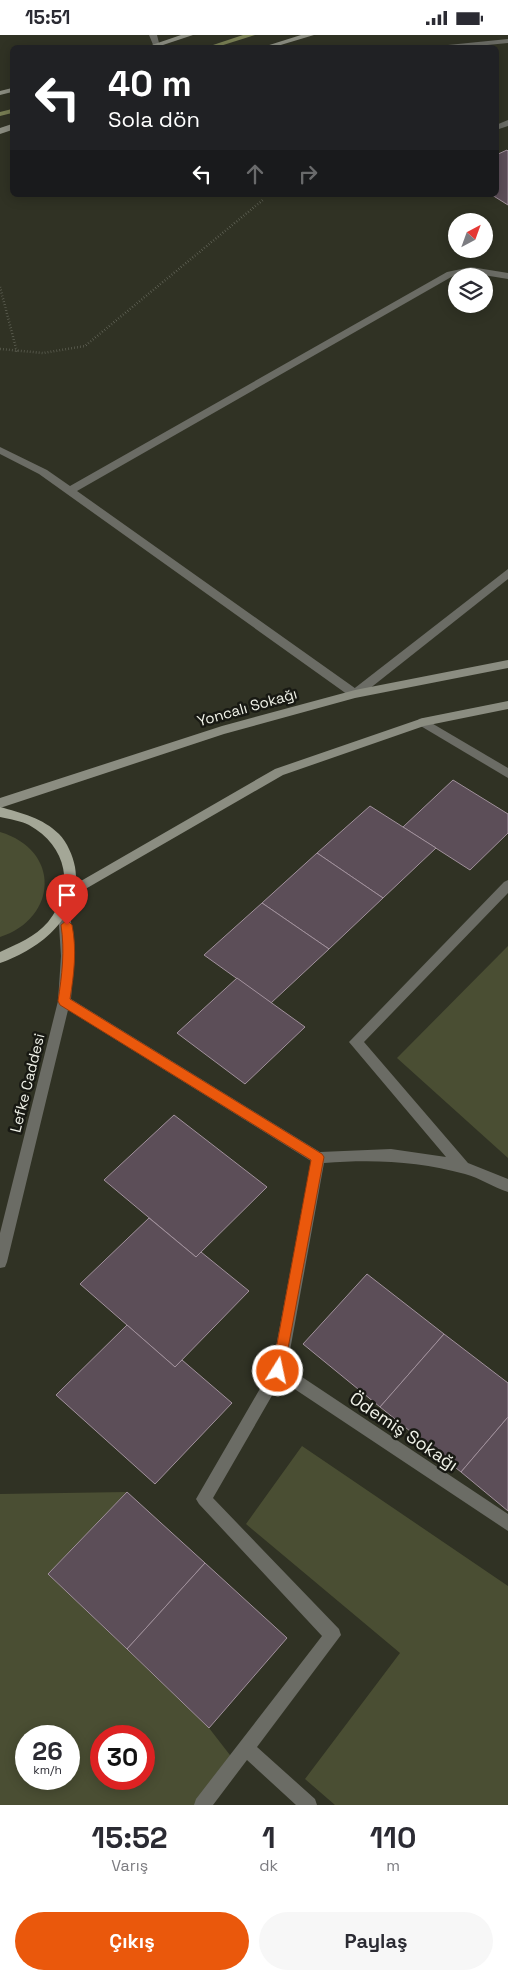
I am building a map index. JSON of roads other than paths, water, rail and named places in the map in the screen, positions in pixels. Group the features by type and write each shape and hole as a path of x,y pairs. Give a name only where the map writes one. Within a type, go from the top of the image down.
{"main road":[{"path":"0,812 23,818 41,827 56,840 66,855 71,873 71,892 64,910 52,927 36,942 16,953 0,958"}],"street":[{"path":"157,45 189,35"},
{"path":"274,45 310,35"},
{"path":"468,45 508,41"},
{"path":"70,491 450,273 471,270 508,276"},
{"path":"0,450 43,472 355,695 508,573"},
{"name":"Yoncalı Sokağı","path":"0,803 222,730 355,695 508,664"},
{"path":"71,892 177,833 279,772 423,722 508,705"},
{"path":"423,722 508,774"},
{"path":"464,1167 356,1042 508,885"},
{"name":"Lefke Caddesi","path":"0,1262 64,1001 69,971 69,940 64,910"},
{"path":"64,1001 318,1157 354,1153 391,1153 464,1167 508,1186"},
{"path":"202,1805 333,1635 204,1499 278,1371 318,1157"},
{"name":"Ödemiş Sokağı","path":"278,1371 508,1523"},
{"path":"246,1748 309,1805"}],"waterway":[{"path":"218,45 251,35"},
{"path":"0,114 10,112"}]}
